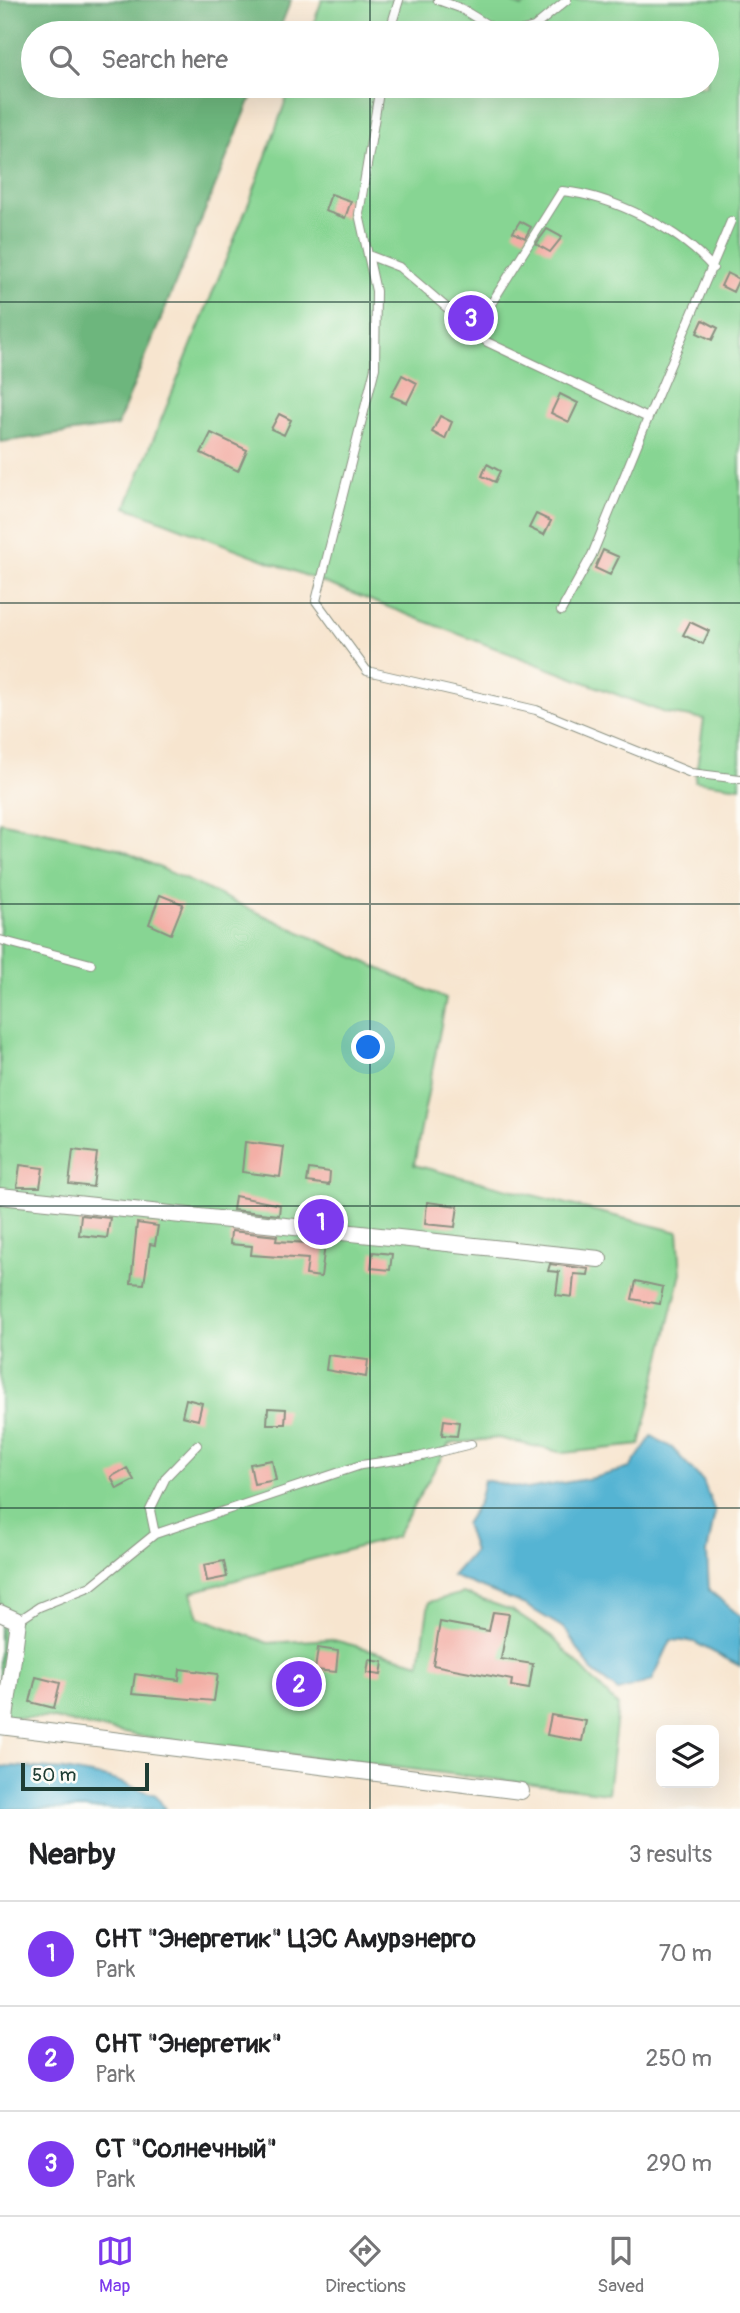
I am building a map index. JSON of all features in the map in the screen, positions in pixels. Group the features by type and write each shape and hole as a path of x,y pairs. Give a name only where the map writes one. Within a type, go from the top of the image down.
{"street":[{"path":"0,1196 598,1259"},
{"path":"0,1612 18,1622 2,1726 521,1791"}],"lane":[{"path":"393,21 399,0"},
{"path":"438,0 460,8 481,21"},
{"path":"541,21 567,0"},
{"path":"378,98 359,214 376,291 374,368 316,601 367,671 536,710 691,773 740,779"},
{"path":"474,331 562,191 586,193 667,228 697,250 713,268"},
{"path":"561,611 592,555 731,221"},
{"path":"368,255 399,267 487,342 648,418"},
{"path":"0,940 91,964"},
{"path":"18,1622 39,1606 91,1586 155,1534 361,1465 418,1457 471,1444"},
{"path":"155,1534 150,1510 166,1477 197,1445"}],"green space":[{"path":"0,0 291,0 283,21 21,21 21,98 251,98 117,426 0,442"},
{"path":"322,0 505,0 522,7 530,0 740,0 740,787 695,781 704,719 665,713 126,507 252,195 287,98 719,98 719,21 314,21"},
{"path":"0,822 117,848 446,999 414,1165 678,1232 681,1273 640,1445 564,1453 498,1438 449,1444 396,1537 191,1592 199,1617 268,1643 330,1639 420,1663 429,1602 463,1593 511,1610 553,1638 618,1706 608,1793 139,1736 49,1718 0,1717"}],"water":[{"path":"652,1436 672,1448 703,1481 715,1512 707,1553 709,1590 740,1616 740,1666 694,1642 671,1640 652,1681 618,1691 592,1671 565,1629 525,1605 452,1576 474,1551 465,1524 479,1502 484,1480 527,1489 593,1478 630,1468"},
{"path":"11,1766 64,1770 108,1778 156,1795 165,1809 0,1809 0,1768"}],"building":[{"path":"331,194 351,201 345,218 325,211"},
{"path":"520,221 531,227 525,238 513,232"},
{"path":"547,229 562,237 550,252 536,244"},
{"path":"727,273 739,279 733,292 721,286"},
{"path":"470,293 484,301 478,313 463,305"},
{"path":"703,320 718,328 712,340 697,333"},
{"path":"402,375 417,383 407,403 391,396"},
{"path":"560,394 578,403 569,422 551,413"},
{"path":"279,414 291,420 284,435 271,429"},
{"path":"440,416 452,422 445,439 432,432"},
{"path":"211,433 247,450 238,471 201,453"},
{"path":"487,464 500,471 495,482 482,476"},
{"path":"536,514 551,521 544,535 529,528"},
{"path":"603,550 619,557 610,575 595,568"},
{"path":"690,622 709,631 703,644 683,635"},
{"path":"160,895 183,904 171,934 149,924"},
{"path":"245,1142 284,1147 280,1177 242,1172"},
{"path":"73,1150 97,1153 93,1187 69,1184"},
{"path":"20,1165 43,1168 40,1187 17,1187"},
{"path":"309,1169 330,1172 329,1185 307,1182"},
{"path":"235,1196 280,1205 279,1215 233,1210"},
{"path":"427,1202 458,1206 455,1227 425,1224"},
{"path":"81,1215 110,1218 107,1238 79,1235"},
{"path":"137,1223 158,1226 155,1245 150,1244 144,1284 131,1283"},
{"path":"231,1231 277,1236 276,1241 325,1244 321,1277 306,1275 308,1259 251,1255 252,1246 230,1244"},
{"path":"373,1252 392,1254 390,1270 371,1268"},
{"path":"550,1264 589,1269 588,1275 574,1274 572,1297 556,1295 559,1272 548,1271"},
{"path":"636,1281 663,1287 660,1304 632,1299"},
{"path":"328,1355 368,1360 366,1377 326,1370"},
{"path":"186,1399 202,1403 198,1420 182,1416"},
{"path":"268,1408 286,1409 285,1424 267,1424"},
{"path":"444,1420 459,1422 457,1436 442,1435"},
{"path":"272,1460 276,1480 254,1484 250,1464"},
{"path":"127,1468 134,1480 117,1489 111,1477"},
{"path":"224,1561 227,1577 207,1581 204,1565"},
{"path":"493,1612 509,1614 501,1659 533,1664 529,1689 511,1686 512,1680 433,1665 440,1622 489,1631"},
{"path":"318,1648 338,1651 336,1672 315,1670"},
{"path":"369,1660 383,1662 381,1675 367,1673"},
{"path":"180,1669 218,1674 214,1701 132,1694 135,1674 179,1680"},
{"path":"36,1677 60,1683 54,1708 30,1702"},
{"path":"551,1715 586,1721 582,1741 547,1735"}],"place":[{"name":"СТ \"Солнечный\"","path":"471,318"},
{"name":"СНТ \"Энергетик\" ЦЭС Амурэнерго","path":"321,1222"},
{"name":"СНТ \"Энергетик\"","path":"299,1684"}]}
